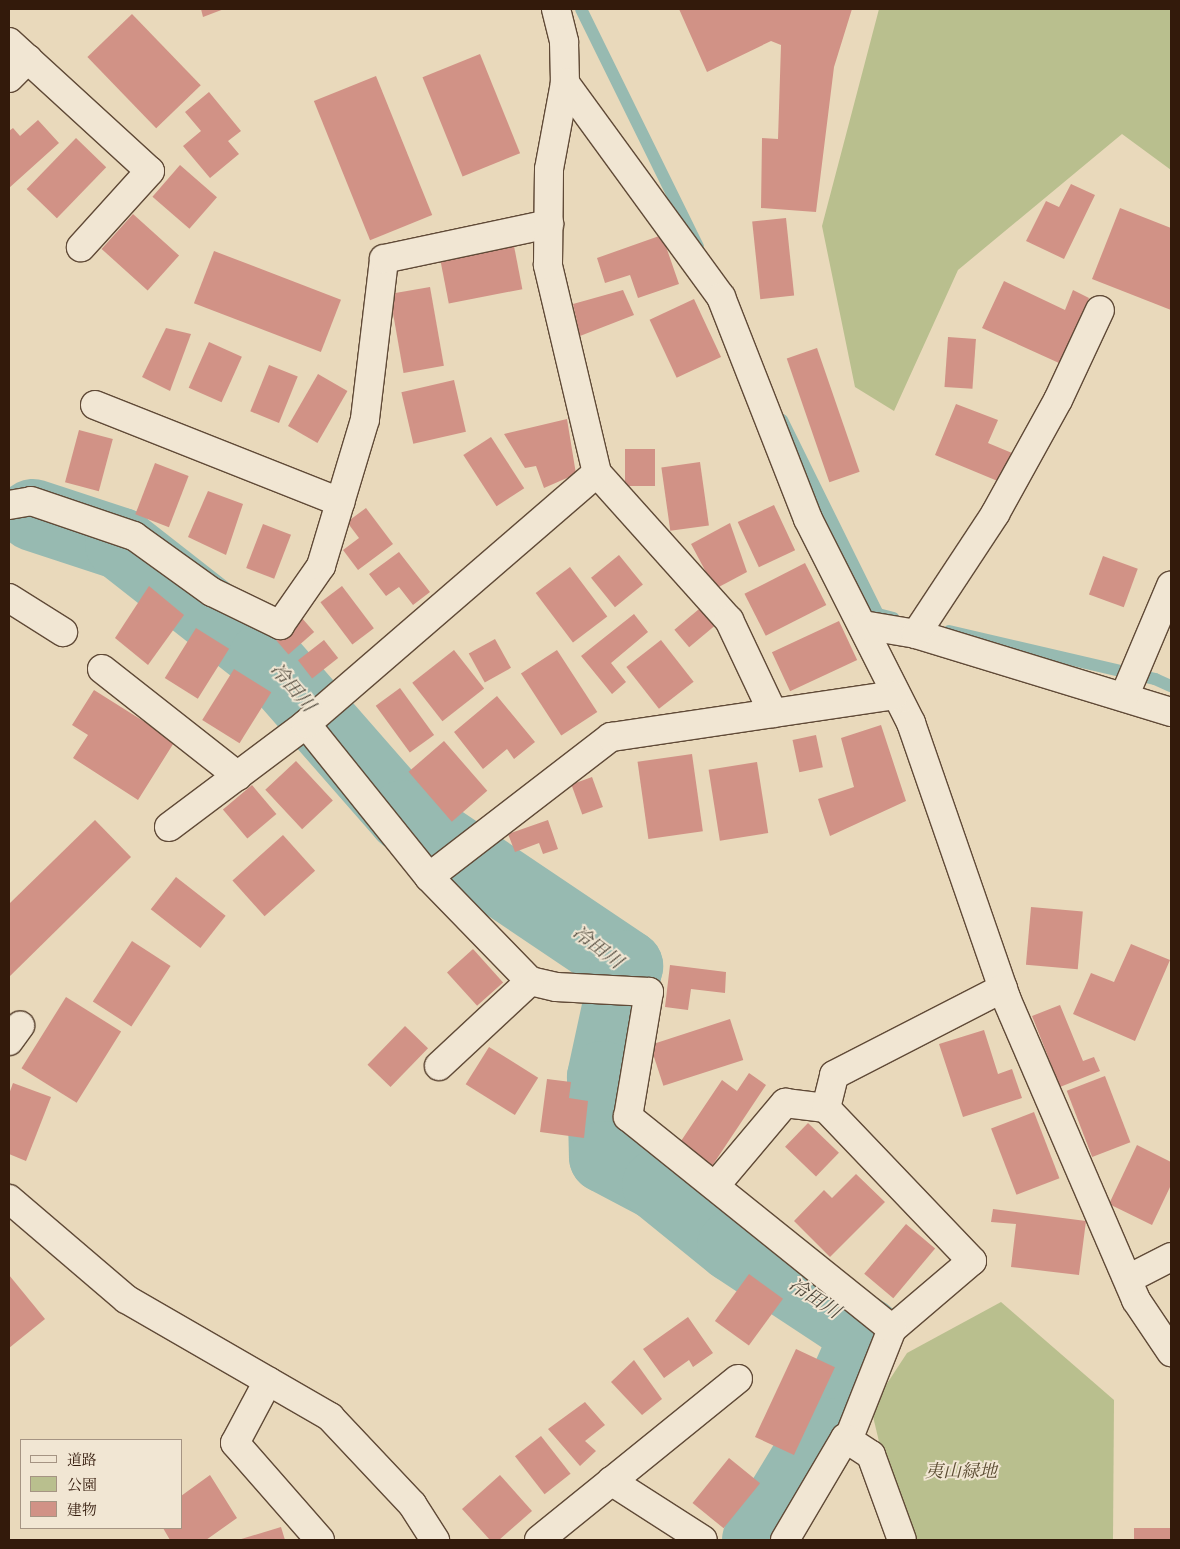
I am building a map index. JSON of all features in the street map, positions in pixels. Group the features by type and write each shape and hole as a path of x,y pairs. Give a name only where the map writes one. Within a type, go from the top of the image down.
{"street":[{"path":"556,9 564,42 565,84 549,169 548,265 597,473 729,620 773,713"},
{"path":"9,78 18,50 150,170 81,247"},
{"path":"565,84 721,297 808,519 863,625 894,695 910,723 1003,988 1136,1300 1171,1352"},
{"path":"9,505 31,501 134,536 212,592 280,625 321,566 365,419 384,259 549,224"},
{"path":"916,634 995,514 1058,400 1100,310"},
{"path":"95,405 340,502"},
{"path":"169,827 306,724 597,473"},
{"path":"1124,697 1171,586"},
{"path":"9,598 62,632"},
{"path":"863,625 916,634 1171,712"},
{"path":"102,669 238,776"},
{"path":"429,877 611,737 894,695"},
{"path":"306,724 429,877 530,981 556,987 649,992 628,1117 892,1329"},
{"path":"438,1066 530,981"},
{"path":"826,1108 834,1074 1003,988"},
{"path":"715,1186 785,1103 826,1108 972,1260 892,1329 848,1440"},
{"path":"9,1199 126,1299 330,1417 412,1504 435,1540"},
{"path":"1128,1279 1171,1257"},
{"path":"538,1540 738,1379"},
{"path":"268,1381 235,1444 320,1540"},
{"path":"785,1540 845,1438 871,1455 902,1540"},
{"path":"611,1481 703,1540"}],"green space":[{"path":"879,9 1171,9 1171,170 1122,134 958,270 894,411 855,387 822,226"},
{"name":"夷山緑地","path":"1001,1302 1114,1400 1113,1540 914,1540 881,1450 871,1408 907,1353"}],"building":[{"path":"201,9 224,9 203,17"},
{"path":"679,9 852,9 834,67 816,212 761,208 762,138 778,139 781,45 771,41 707,72"},
{"path":"132,14 201,85 156,128 87,57"},
{"path":"480,54 520,153 463,176 423,77"},
{"path":"376,76 432,215 370,240 314,101"},
{"path":"209,92 241,131 228,141 239,154 210,178 183,146 201,131 185,112"},
{"path":"38,120 59,143 9,188 9,131 13,128 20,136"},
{"path":"76,138 106,167 57,218 27,189"},
{"path":"180,165 217,197 189,229 152,197"},
{"path":"1071,184 1095,195 1064,259 1026,241 1046,201 1059,207"},
{"path":"1120,208 1171,228 1171,310 1092,279"},
{"path":"133,214 179,255 148,290 102,249"},
{"path":"786,218 794,296 760,299 752,222"},
{"path":"662,235 679,284 638,298 630,275 605,283 597,258"},
{"path":"514,246 522,289 449,304 440,260"},
{"path":"214,251 341,300 321,352 194,303"},
{"path":"1004,281 1065,310 1073,290 1089,298 1059,363 982,328"},
{"path":"430,287 444,366 404,373 390,294"},
{"path":"623,290 634,315 580,336 573,304"},
{"path":"694,299 721,357 677,378 650,320"},
{"path":"166,328 191,334 170,391 142,377"},
{"path":"948,337 976,339 972,389 945,387"},
{"path":"209,342 242,357 222,402 189,388"},
{"path":"817,348 860,472 829,482 787,358"},
{"path":"269,365 298,377 279,423 250,411"},
{"path":"318,374 347,391 317,443 288,426"},
{"path":"454,380 466,432 413,444 401,392"},
{"path":"956,404 998,420 988,443 1012,453 1000,482 935,455"},
{"path":"567,419 576,474 544,488 536,466 525,468 504,434"},
{"path":"79,430 113,439 99,491 65,482"},
{"path":"491,437 524,488 497,506 463,455"},
{"path":"625,449 655,449 655,486 625,486"},
{"path":"700,462 709,525 670,531 661,467"},
{"path":"155,463 189,476 169,527 135,514"},
{"path":"208,491 243,504 226,555 188,537"},
{"path":"774,505 795,550 759,567 738,522"},
{"path":"366,508 393,544 358,570 343,550 359,538 347,522"},
{"path":"730,523 747,572 715,589 691,544"},
{"path":"263,524 291,535 274,579 246,568"},
{"path":"399,552 430,592 413,605 399,587 386,596 369,574"},
{"path":"619,555 643,585 615,607 591,578"},
{"path":"1103,556 1138,569 1124,607 1089,595"},
{"path":"805,563 826,605 766,636 744,594"},
{"path":"570,567 607,617 573,642 536,593"},
{"path":"149,586 184,615 148,665 115,638"},
{"path":"342,586 374,628 352,645 320,602"},
{"path":"705,604 720,622 689,647 674,630"},
{"path":"634,614 648,632 611,663 626,682 612,694 581,656"},
{"path":"301,617 314,632 288,654 275,639"},
{"path":"839,621 857,660 790,691 772,652"},
{"path":"196,628 229,649 198,699 165,678"},
{"path":"495,639 511,668 485,682 469,654"},
{"path":"324,640 338,658 312,678 298,660"},
{"path":"661,640 694,682 659,709 626,667"},
{"path":"454,650 484,689 442,721 412,683"},
{"path":"557,650 597,712 561,735 521,673"},
{"path":"234,669 271,692 240,743 202,720"},
{"path":"400,688 434,735 410,753 376,706"},
{"path":"94,690 175,741 138,800 73,758 88,735 72,725"},
{"path":"497,696 535,742 514,759 507,749 483,769 454,732"},
{"path":"881,725 906,801 830,836 818,799 854,787 841,738"},
{"path":"816,735 823,767 799,772 793,740"},
{"path":"444,741 487,791 452,822 409,772"},
{"path":"692,754 703,831 648,839 638,762"},
{"path":"296,761 333,800 302,829 265,790"},
{"path":"757,762 768,833 720,841 709,770"},
{"path":"592,777 603,807 582,815 571,785"},
{"path":"252,785 276,814 247,839 223,809"},
{"path":"95,820 131,857 9,977 9,904"},
{"path":"548,820 558,849 543,854 539,843 515,852 508,834"},
{"path":"283,835 315,871 265,916 232,881"},
{"path":"176,877 226,916 200,948 151,909"},
{"path":"1031,907 1083,912 1078,969 1026,965"},
{"path":"132,941 171,966 131,1026 93,1001"},
{"path":"1131,944 1170,960 1135,1041 1073,1014 1091,973 1114,982"},
{"path":"473,949 503,982 477,1006 447,972"},
{"path":"670,965 726,972 725,993 691,989 688,1010 665,1007"},
{"path":"66,997 121,1031 77,1103 21,1068"},
{"path":"1060,1005 1083,1061 1094,1057 1100,1071 1060,1087 1032,1016"},
{"path":"730,1019 743,1060 663,1086 650,1045"},
{"path":"405,1026 428,1048 391,1087 367,1065"},
{"path":"984,1030 998,1074 1012,1069 1022,1098 963,1117 939,1044"},
{"path":"489,1047 538,1078 515,1115 466,1084"},
{"path":"749,1073 766,1085 712,1166 679,1144 722,1080 737,1091"},
{"path":"1105,1076 1130,1142 1092,1157 1067,1091"},
{"path":"547,1079 571,1082 569,1098 588,1101 584,1138 540,1132"},
{"path":"13,1083 51,1097 26,1161 9,1154 9,1094"},
{"path":"1034,1112 1059,1178 1016,1195 991,1128"},
{"path":"808,1123 839,1153 816,1177 785,1147"},
{"path":"1137,1145 1171,1162 1171,1185 1152,1225 1109,1204"},
{"path":"856,1174 885,1202 830,1257 794,1221 824,1190 832,1198"},
{"path":"993,1209 1086,1221 1079,1275 1011,1267 1016,1224 991,1222"},
{"path":"906,1224 935,1248 893,1298 864,1274"},
{"path":"749,1274 783,1299 749,1346 715,1321"},
{"path":"9,1275 45,1319 9,1348"},
{"path":"688,1317 713,1353 693,1367 689,1360 664,1378 643,1349"},
{"path":"796,1349 835,1367 794,1455 755,1437"},
{"path":"634,1360 662,1399 642,1415 611,1382"},
{"path":"585,1402 605,1425 585,1441 596,1451 580,1466 548,1429"},
{"path":"541,1436 571,1474 545,1494 515,1456"},
{"path":"729,1458 760,1483 724,1528 692,1503"},
{"path":"210,1475 237,1518 206,1540 170,1540 164,1529 182,1529 182,1495"},
{"path":"500,1475 532,1511 499,1540 490,1540 462,1509"},
{"path":"281,1527 285,1540 238,1540"},
{"path":"1134,1528 1171,1528 1171,1540 1134,1540"}],"waterway":[{"path":"581,9 698,247"},
{"path":"782,420 878,614 893,618"},
{"name":"冷田川","path":"33,515 121,544 265,657 404,816 627,966 603,1077 605,1157 658,1185 733,1246 867,1334 823,1433 758,1540"},
{"path":"949,631 1155,679 1171,686"}]}
